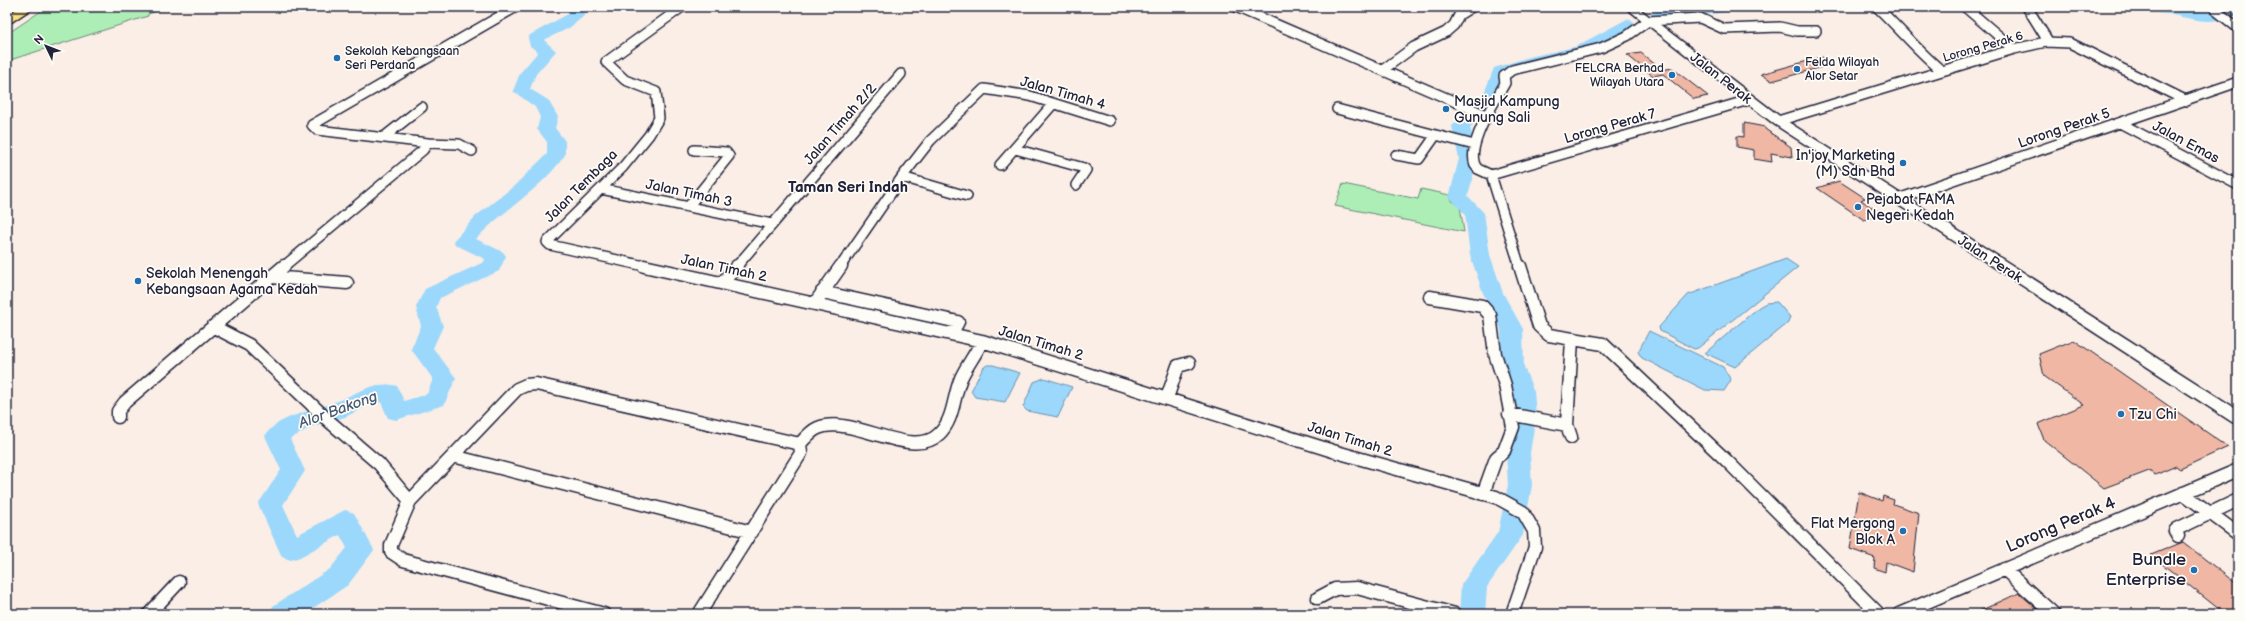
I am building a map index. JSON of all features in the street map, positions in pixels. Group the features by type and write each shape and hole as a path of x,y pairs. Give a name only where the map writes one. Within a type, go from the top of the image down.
{"main road":[{"path":"7,10 11,7"},
{"path":"7,21 28,7"}],"street":[{"path":"472,151 459,144 428,143 317,130 312,126 323,118 516,7"},
{"name":"Jalan Tembaga","path":"556,248 547,242 550,238 601,189 643,144 659,118 656,104 656,92 625,80 607,65 606,62 682,7"},
{"path":"1236,7 1482,113"},
{"path":"1384,70 1414,47 1446,32 1454,25 1459,15 1472,7"},
{"name":"Jalan Perak","path":"1630,7 1778,121 2238,418"},
{"path":"1965,7 2014,49"},
{"path":"2027,7 2048,41"},
{"path":"2215,7 2218,12 2238,28"},
{"path":"1877,8 1918,47 1924,56 1942,71"},
{"path":"1816,32 1797,31 1780,27 1724,29 1700,18 1648,21 1627,36 1602,48 1512,70 1506,73 1505,83 1482,113 1472,144 1472,160 1479,170 1491,175 1540,326 1549,335 1603,344 1732,466 1879,614"},
{"name":"Lorong Perak 6","path":"1778,121 2014,49 2048,41 2060,41 2074,45 2187,101"},
{"name":"Jalan Timah 2/2","path":"722,283 901,74"},
{"name":"Lorong Perak 5","path":"1898,199 2187,101 2238,82"},
{"name":"Jalan Timah 4","path":"902,177 930,141 984,89 1030,96 1110,121"},
{"name":"Lorong Perak 7","path":"1491,175 1749,100"},
{"path":"1000,165 1053,104"},
{"path":"384,137 422,107"},
{"path":"1338,109 1472,144"},
{"name":"Jalan Emas","path":"2120,123 2238,186"},
{"path":"1396,155 1418,159 1436,135"},
{"path":"118,417 118,410 125,402 348,211 423,150 428,143"},
{"path":"1014,149 1084,168 1086,170 1076,185"},
{"path":"688,207 729,156 726,152 694,150"},
{"path":"814,303 902,177 967,196"},
{"name":"Jalan Timah 3","path":"601,189 772,224"},
{"name":"Jalan Timah 2","path":"556,248 952,333 982,341 1333,451 1507,502 1523,512 1534,531 1535,548 1512,614"},
{"path":"271,277 348,283"},
{"path":"822,292 958,322 952,333"},
{"path":"1430,297 1482,306 1487,310 1490,315 1495,354 1505,385 1518,416"},
{"path":"214,327 249,345 330,422 379,464 410,501"},
{"path":"1571,437 1567,425 1572,339"},
{"path":"800,444 814,430 830,426 917,444 931,442 939,436 950,417 961,380 982,341"},
{"path":"1167,398 1178,366 1189,363"},
{"path":"604,614 571,610 396,557 391,552 391,545 410,501 517,389 526,385 536,384 800,444"},
{"path":"1518,416 1567,425"},
{"path":"1483,494 1496,458 1504,451 1512,427 1518,416"},
{"path":"699,614 801,453 800,444"},
{"path":"453,456 752,532"},
{"name":"Lorong Perak 4","path":"1899,614 2238,470"},
{"path":"2182,493 2238,534"},
{"path":"2178,536 2175,531 2177,528 2208,512 2238,500"},
{"path":"2004,569 2054,614"},
{"path":"149,614 179,582"},
{"path":"1318,598 1335,589 1356,588 1455,614"}],"green space":[{"path":"47,7 169,7 148,14 148,16 7,61 7,34"},
{"path":"1343,184 1418,199 1421,189 1450,195 1452,201 1460,206 1464,232 1335,206"}],"water":[{"path":"1786,259 1798,267 1698,348 1694,349 1660,331 1659,327 1688,295"},
{"path":"1777,302 1790,317 1788,323 1735,367 1705,353 1759,307 1766,303"},
{"path":"1649,331 1723,367 1731,380 1724,391 1705,390 1642,358 1638,352"},
{"path":"987,365 993,365 1020,373 1005,402 975,397 971,391 983,368"},
{"path":"1044,378 1072,387 1058,417 1027,411 1023,407 1034,382"}],"building":[{"name":"FELCRA Berhad Wilayah Utara","path":"1641,53 1662,70 1672,68 1708,96 1694,99 1663,74 1653,76 1627,55"},
{"name":"Felda Wilayah Alor Setar","path":"1822,57 1833,64 1772,81 1761,74"},
{"path":"1744,123 1765,127 1765,129 1791,147 1792,157 1771,153 1772,162 1754,159 1754,150 1737,147 1737,136 1744,137"},
{"name":"Pejabat FAMA Negeri Kedah","path":"1839,181 1865,198 1861,200 1882,214 1864,220 1817,188"},
{"name":"Tzu Chi","path":"2074,340 2228,447 2180,469 2176,466 2155,475 2149,471 2104,488 2044,440 2038,424 2084,405 2044,376 2039,354"},
{"name":"Flat Mergong Blok A","path":"1859,492 1882,501 1883,496 1894,500 1893,504 1919,513 1913,572 1886,562 1885,572 1874,568 1875,558 1850,549"},
{"name":"Bundle Enterprise","path":"2183,542 2238,585 2238,614 2225,614 2151,555"},
{"path":"2019,593 2043,614 1973,614"}],"waterway":[{"name":"Alor Bakong","path":"282,614 339,577 361,550 345,520 291,550 270,504 293,471 277,436 306,419 337,411 363,398 389,392 396,412 436,399 445,378 422,349 432,326 426,307 432,294 492,266 496,256 463,241 483,220 521,190 556,155 556,141 546,129 549,117 542,104 521,91 528,73 548,51 536,43 536,38 563,25 576,16 575,7"},
{"path":"1657,16 1726,7"},
{"path":"2143,7 2171,10 2192,16 2219,16"},
{"path":"2230,14 2238,15"},
{"path":"1472,614 1474,585 1510,535 1520,485 1518,453 1525,415 1523,392 1513,367 1512,329 1493,293 1480,255 1474,213 1458,197 1468,159 1461,126 1489,103 1500,71 1535,60 1580,51 1627,24"}],"place":[{"name":"Sekolah Kebangsaan Seri Perdana","path":"337,58"},
{"name":"Felda Wilayah Alor Setar","path":"1797,69"},
{"name":"FELCRA Berhad Wilayah Utara","path":"1672,75"},
{"name":"Masjid Kampung Gunung Sali","path":"1446,109"},
{"name":"In'joy Marketing (M) Sdn Bhd","path":"1903,163"},
{"name":"Pejabat FAMA Negeri Kedah","path":"1858,207"},
{"name":"Sekolah Menengah Kebangsaan Agama Kedah","path":"138,281"},
{"name":"Tzu Chi","path":"2121,414"},
{"name":"Flat Mergong Blok A","path":"1903,531"},
{"name":"Bundle Enterprise","path":"2194,570"}],"district":[{"name":"Taman Seri Indah","path":"848,187"}]}
